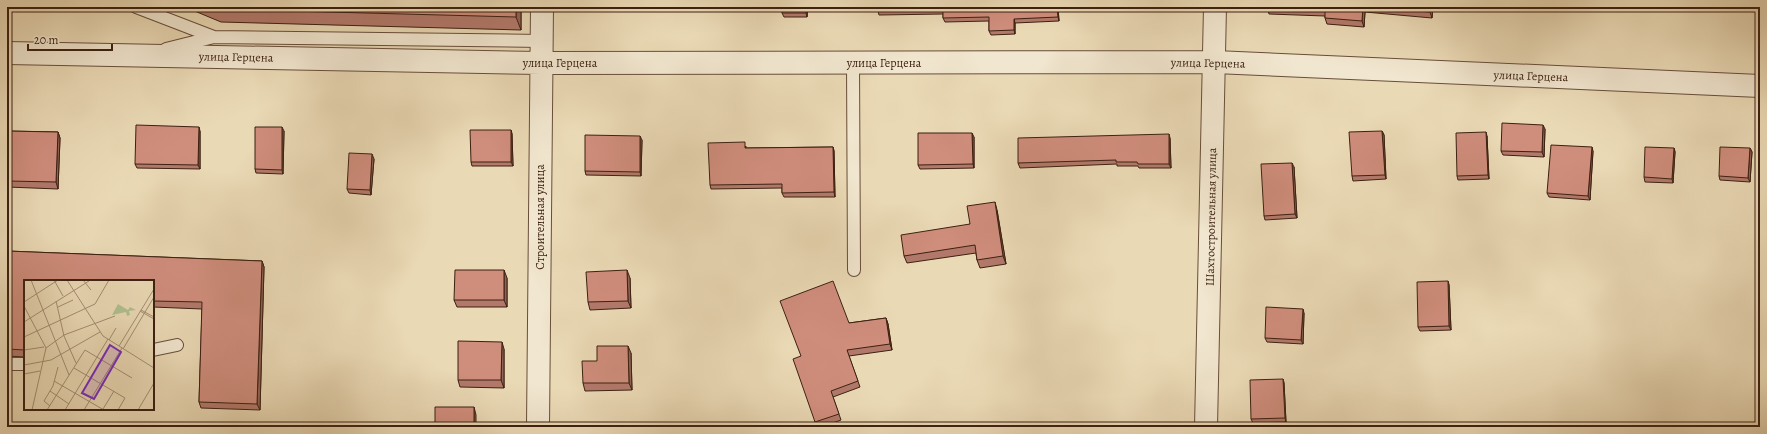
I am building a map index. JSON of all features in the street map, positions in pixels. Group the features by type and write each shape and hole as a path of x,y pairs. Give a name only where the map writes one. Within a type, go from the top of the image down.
{"street":[{"name":"Строительная улица","path":"538,427 542,7"},
{"name":"Шахтостроительная улица","path":"1206,427 1215,7"},
{"name":"улица Герцена","path":"7,53 541,63 1215,62 1760,86"}],"lane":[{"path":"136,7 214,37"},
{"path":"143,56 214,37 541,41"},
{"path":"853,63 854,270"},
{"path":"154,350 177,345"},
{"path":"7,364 24,364"}],"building":[{"path":"211,7 516,7 516,17 216,9"},
{"path":"783,7 806,7 806,13 782,13"},
{"path":"878,7 1057,7 1058,17 1014,19 1014,30 989,31 989,17 943,18 943,10 878,11"},
{"path":"1267,7 1363,7 1362,21 1325,18 1325,10"},
{"path":"1368,7 1431,7 1430,12"},
{"path":"1502,123 1543,125 1542,152 1501,151"},
{"path":"136,125 199,127 198,165 135,164"},
{"path":"255,127 282,127 282,170 255,169"},
{"path":"470,130 511,130 511,162 471,162"},
{"path":"7,131 58,132 56,182 7,181"},
{"path":"1382,131 1385,175 1352,176 1349,132"},
{"path":"1486,132 1488,175 1457,176 1456,133"},
{"path":"918,133 972,133 973,164 918,165"},
{"path":"1169,134 1169,164 1138,164 1137,162 1116,162 1116,160 1018,163 1018,138"},
{"path":"585,135 640,136 640,172 585,171"},
{"path":"745,142 745,148 833,147 834,192 782,193 782,184 710,185 708,143"},
{"path":"1551,145 1592,147 1588,196 1547,193"},
{"path":"1645,147 1674,148 1672,179 1644,177"},
{"path":"1720,147 1750,148 1748,178 1719,176"},
{"path":"349,153 372,154 370,190 347,189"},
{"path":"1292,163 1295,214 1264,216 1261,164"},
{"path":"995,202 1003,256 977,260 975,245 904,256 901,235 970,224 967,206"},
{"path":"7,251 262,261 257,404 199,402 202,302 154,301 154,280 24,280 24,350 7,349"},
{"path":"455,270 504,270 504,300 454,300"},
{"path":"627,270 628,301 588,302 586,272"},
{"path":"833,281 849,323 886,318 890,344 847,350 858,381 831,391 839,414 815,422 793,359 801,356 780,301"},
{"path":"1448,281 1449,326 1418,327 1417,282"},
{"path":"1266,307 1303,309 1301,340 1265,338"},
{"path":"458,341 502,342 501,380 458,380"},
{"path":"597,346 628,346 629,383 583,383 582,361 597,361"},
{"path":"1283,379 1285,418 1251,419 1250,380"},
{"path":"8,398 8,425 7,425"},
{"path":"435,407 474,407 474,427 435,427"}]}
